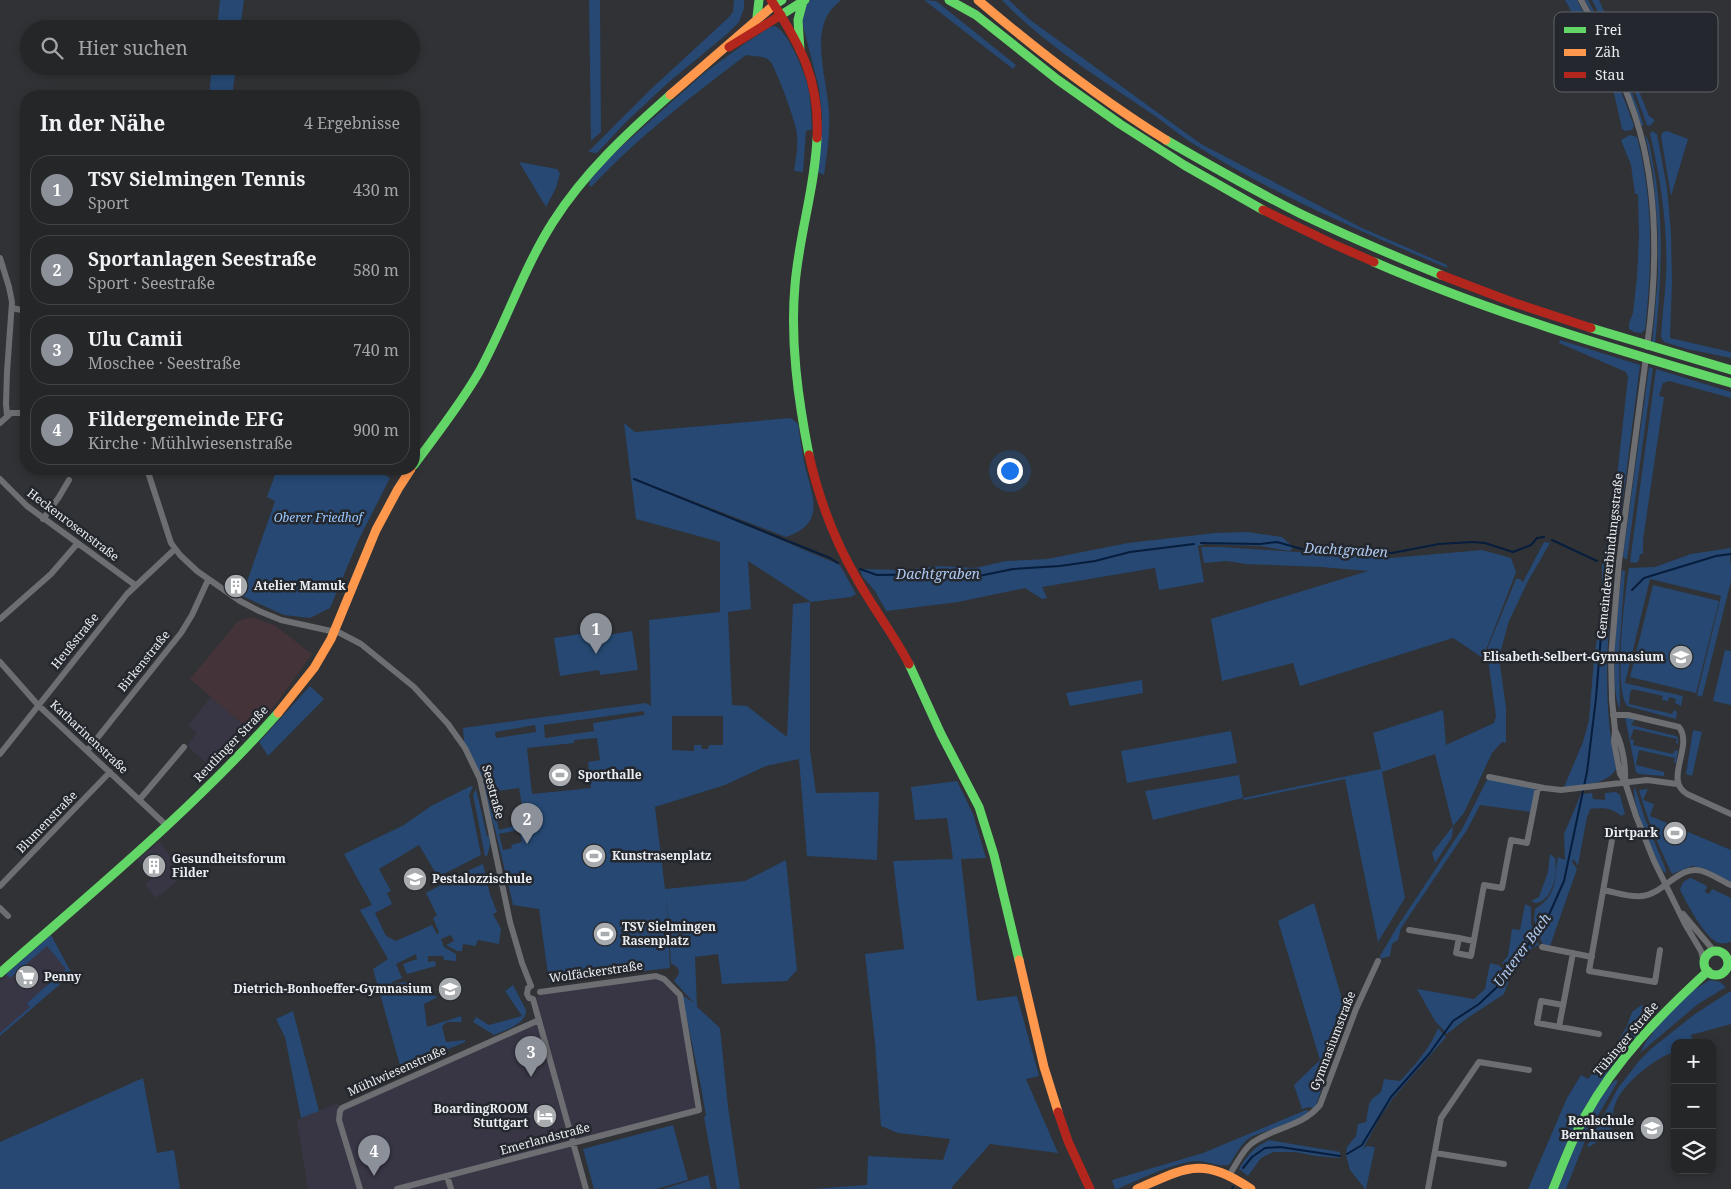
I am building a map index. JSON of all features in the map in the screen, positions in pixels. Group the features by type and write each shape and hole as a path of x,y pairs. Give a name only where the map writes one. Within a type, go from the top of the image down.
{"main road":[{"path":"757,17 759,0"},
{"path":"722,50 804,0"},
{"path":"800,50 798,20 804,0"},
{"path":"949,0 957,6 977,15"},
{"path":"960,0 1036,64 1124,127 1208,179 1327,241 1419,280 1527,320 1672,367 1731,383"},
{"path":"978,0 1076,79 1136,121 1219,171 1332,230 1424,269 1532,309 1632,342 1731,370"},
{"path":"990,0 995,14"},
{"path":"420,457 475,379 533,256 568,200 601,161 638,124 776,2 810,73 818,111 816,162 798,254 794,287 794,338 812,467 822,504 838,544 865,594 903,653 939,730 980,810 994,857 1035,1032 1054,1101 1071,1152 1090,1189"},
{"name":"Reutlinger Straße","path":"0,973 167,826 227,768 279,712 322,656 377,526 406,475"},
{"path":"1714,951 1729,956 1725,971 1716,975 1708,971 1704,962 1709,954 1714,951"},
{"name":"Tübinger Straße","path":"1553,1189 1580,1127 1612,1072 1656,1020 1708,971"},
{"path":"1137,1189 1186,1169 1210,1168 1230,1174 1251,1189"}],"street":[{"name":"Gemeindeverbindungsstraße","path":"1581,0 1587,12"},
{"name":"Gemeindeverbindungsstraße","path":"1626,92 1640,131 1646,159 1651,191 1655,247 1650,326 1614,612 1611,658 1613,715 1626,774 1625,782 1645,841 1685,924 1701,951 1704,962"},
{"path":"0,258 11,293 12,308 6,394 7,415"},
{"path":"12,308 20,310"},
{"path":"0,424 7,415 20,412"},
{"path":"149,475 168,534 175,549"},
{"name":"Heckenrosenstraße","path":"0,479 20,500 77,544 135,585"},
{"path":"43,518 60,497 69,480"},
{"path":"0,619 51,574 77,544"},
{"name":"Seestraße","path":"175,549 208,580 250,607 275,618 334,631 361,644 414,687 441,715 465,748 484,792 510,922 531,986 526,992 529,998 534,999 586,1189"},
{"name":"Heußstraße","path":"0,754 135,585 175,549"},
{"name":"Birkenstraße","path":"87,751 181,632 192,615 208,580"},
{"name":"Katharinenstraße","path":"0,662 38,705 167,826"},
{"path":"1613,715 1628,715 1679,727 1684,737 1677,784 1687,794 1731,814"},
{"path":"140,799 184,746"},
{"name":"Blumenstraße","path":"0,886 110,772"},
{"path":"1489,777 1552,789 1571,789 1647,780 1677,784"},
{"path":"1459,938 1456,953 1471,956 1484,885 1502,888 1511,840 1527,843 1538,787"},
{"path":"1613,834 1589,971 1655,982 1660,950"},
{"path":"1603,890 1642,896 1655,892 1685,872 1692,870 1702,871 1731,885"},
{"path":"0,908 8,916"},
{"name":"Gemeindeverbindungsstraße","path":"1678,908 1714,951"},
{"path":"1409,930 1473,941"},
{"path":"1542,948 1592,956"},
{"path":"1559,1027 1573,953"},
{"name":"Gymnasiumstraße","path":"1230,1174 1242,1154 1252,1143 1304,1119 1320,1105 1356,1009 1378,960"},
{"name":"Wolfäckerstraße","path":"540,992 656,976 664,979 680,996 699,1110"},
{"path":"531,986 536,986 540,992 539,996 534,999"},
{"path":"1563,1005 1541,1001 1537,1023 1598,1034"},
{"name":"Mühlwiesenstraße","path":"360,1189 339,1120 342,1108 539,1020"},
{"path":"1428,1189 1441,1118 1479,1062 1529,1070"},
{"name":"Emerlandstraße","path":"397,1189 699,1110"},
{"path":"1434,1153 1504,1164"},
{"path":"447,1176 451,1189"}],"shaded area":[{"path":"251,617 274,625 312,654 276,704 251,731 190,679 238,621"},
{"path":"211,697 251,731 215,770 187,746 197,733 188,725"},
{"path":"160,841 179,871 181,878 156,898 145,885 151,878 137,860"},
{"path":"50,936 70,974 0,1034 0,981"},
{"path":"656,976 676,991 699,1110 574,1143 586,1189 308,1189 297,1120 337,1103 342,1108 538,1020 536,999 540,994"}],"green space":[{"path":"220,0 244,0 241,20 218,20"},
{"path":"589,0 600,0 601,132 591,141"},
{"path":"734,0 744,0 744,8 739,22 670,81 627,121 597,153 588,152 650,90 728,18 733,12"},
{"path":"811,0 841,0 830,11 824,22 822,34 822,61 829,121 824,175 817,172 822,116 819,88 802,22 805,6"},
{"path":"924,0 936,1 1016,65 1013,69"},
{"path":"1002,0 1009,0 1029,19 1201,144 1362,228 1447,265 1447,268 1317,211 1222,161 1186,139 1071,59 1034,30"},
{"path":"1565,0 1577,0 1583,12 1571,12"},
{"path":"1585,0 1588,0 1594,12 1591,12"},
{"path":"1592,0 1599,0 1604,12 1598,12"},
{"path":"775,26 785,35 807,83 812,129 806,131 803,172 794,171 797,134 776,72 766,58 746,55 627,151 591,187 589,185 590,180 613,154 703,74 744,44 770,27"},
{"path":"211,75 235,75 233,90 210,90"},
{"path":"1614,92 1621,92 1634,126 1632,130 1625,131 1622,129"},
{"path":"1631,92 1644,126 1641,125"},
{"path":"1635,92 1639,92 1649,116 1655,120 1650,126 1647,125"},
{"path":"1652,131 1657,134 1667,188 1671,233 1670,338 1731,352 1731,358 1687,349 1664,342 1661,337 1666,276 1666,240 1660,186 1650,134"},
{"path":"1667,131 1688,139 1671,196 1661,136 1663,132"},
{"path":"1645,134 1650,148 1659,208 1661,253 1655,344 1652,343 1658,276 1658,232 1653,173"},
{"path":"1630,135 1637,137 1643,161 1649,209 1649,282 1645,330 1641,333 1629,329 1633,313 1637,277 1639,237 1638,194 1635,194 1631,165 1621,140"},
{"path":"519,162 557,169 560,173 556,188 546,207"},
{"path":"1560,340 1640,365 1616,553 1610,557 1604,553 1611,532 1628,377 1626,372 1559,343"},
{"path":"1649,367 1653,368 1627,559 1625,559 1623,556"},
{"path":"1656,369 1731,392 1731,398 1669,381 1663,383 1659,396 1664,397 1643,540 1643,554 1640,554 1639,560 1636,563 1630,562"},
{"path":"791,418 798,424 814,508 812,517 807,524 799,531 786,537 641,481 840,565 856,594 851,597 811,602 748,561 751,609 728,612 732,705 747,706 787,737 793,604 810,602 810,751 816,793 879,792 877,860 807,856 799,759 766,766 725,785 655,807 665,889 745,881 786,860 797,970 787,981 722,984 718,954 695,957 697,1007 720,1028 728,1107 740,1189 717,1189 704,1117 706,1116 701,1087 682,995 694,1003 674,981 679,974 678,968 671,963 666,895 670,968 549,982 539,909 513,905 495,829 464,741 463,728 646,703 651,706 649,620 720,612 720,542 636,519 624,423 635,432","holes":["644,711 644,715 593,723 594,731 545,738 544,725","672,716 723,716 723,745 709,745 708,749 702,749 701,745 694,745 694,751 672,750","535,725 536,732 496,738 495,732","597,738 600,760 588,762 591,788 532,794 527,748 574,743 574,740","519,788 525,823 499,830 490,792","519,830 522,842 511,845 512,848 503,850 499,834"]},
{"name":"Oberer Friedhof","path":"275,475 384,475 390,478 359,539 330,608 310,618 284,615 242,596 275,501 267,497"},
{"path":"1247,532 1282,537 1293,547 1290,551 1259,546 1205,544 1198,546 1204,582 1159,590 1155,568 1042,587 1047,598 1042,599 1025,588 958,602 886,611 875,591 862,576 860,569 903,570 941,566 975,568 1006,561 1047,559 1128,543 1215,533"},
{"path":"1544,542 1550,543 1528,581 1509,621 1499,657 1506,708 1506,743 1502,742 1492,753 1464,813 1453,826 1435,754 1382,772 1405,898 1378,942 1345,779 1244,800 1243,798 1381,769 1373,733 1443,710 1446,745 1494,723 1496,716 1488,647 1516,579 1520,579 1523,582"},
{"path":"1201,547 1391,558 1482,550 1511,558 1516,572 1483,658 1453,638 1300,686 1293,663 1222,681 1211,619 1368,571 1246,564 1227,561 1204,563"},
{"path":"1731,548 1731,581 1702,697 1697,695 1721,596 1650,579 1625,683 1683,696 1681,706 1675,703 1676,699 1669,697 1668,701 1662,700 1663,696 1632,689 1630,693 1629,704 1672,714 1674,710 1677,712 1676,719 1627,706 1623,696 1620,661 1629,568 1655,567 1691,554"},
{"path":"1604,562 1609,563 1614,570 1609,621 1607,694 1616,769 1606,779 1564,787 1583,742 1589,720 1594,658 1602,604 1602,565"},
{"path":"1622,570 1625,571 1619,653 1620,709 1615,682 1615,663"},
{"path":"1653,585 1719,601 1696,693 1630,677"},
{"path":"632,631 638,670 600,675 599,670 560,676 554,638 593,632 594,637"},
{"path":"1725,650 1731,651 1731,705 1713,701"},
{"path":"1142,680 1143,693 1070,706 1066,693"},
{"path":"310,686 324,699 268,756 259,742"},
{"path":"1625,717 1635,719 1631,725 1678,738 1678,744 1676,743 1677,739 1634,729 1630,739 1634,740 1633,745 1673,754 1675,750 1678,751 1676,763 1674,763 1675,758 1639,750 1636,765 1664,772 1664,776 1639,774 1636,772"},
{"path":"1693,730 1702,732 1692,776 1686,774"},
{"path":"1231,731 1237,763 1127,783 1121,751"},
{"path":"1239,775 1243,798 1153,820 1145,791"},
{"path":"1488,778 1535,788 1531,812 1480,805 1467,830 1401,928 1398,940 1392,944 1390,956 1380,959 1397,927 1462,829"},
{"path":"957,781 973,814 986,858 961,859 977,1001 1017,996 1039,1076 1026,1079 1058,1153 990,1144 952,1189 811,1189 867,1185 868,1156 943,1160 950,1139 898,1133 881,1126 875,1043 865,954 904,949 893,861 953,859 947,818 915,820 911,787"},
{"path":"471,786 473,787 469,795 481,855 438,877 419,845 379,869 391,891 387,893 392,904 375,913 386,936 396,941 432,925 437,934 439,933 433,918 437,915 426,893 483,864 490,894 497,912 493,914 501,929 499,944 479,940 476,946 463,944 462,951 457,951 446,945 454,941 451,935 441,939 444,947 456,954 456,961 444,960 443,956 428,956 428,962 435,961 436,966 407,974 403,964 417,959 416,954 396,964 402,978 392,982 393,984 404,982 417,984 419,991 438,997 424,1004 427,1027 461,1016 462,1022 447,1022 442,1026 446,1042 465,1040 465,1042 401,1069 373,969 388,959 360,910 372,905 344,854 404,825 431,806"},
{"path":"1635,787 1645,819 1666,870 1665,873 1655,857 1639,817 1634,793"},
{"path":"476,789 487,836 489,836 490,845 487,856 485,856 473,795"},
{"name":"Dirtpark","path":"1648,789 1643,800 1654,804 1650,816 1731,850 1731,882 1703,868 1692,866 1672,874 1662,854 1639,790"},
{"path":"1616,792 1620,795 1625,814 1621,816 1614,811 1606,809 1589,809 1578,865 1573,859 1572,862 1577,869 1550,946 1543,945 1539,936 1537,940 1539,945 1532,948 1514,973 1502,963 1508,956 1512,929 1520,930 1525,904 1531,907 1531,924 1534,929 1536,927 1534,919 1535,909 1546,900 1553,889 1558,857 1565,860 1564,834 1581,794 1592,793 1593,799 1605,800 1605,793"},
{"path":"1453,826 1452,837 1435,863 1432,853"},
{"path":"1550,854 1555,858 1556,864 1553,885 1546,898 1535,903 1531,901 1539,897 1548,872"},
{"path":"1691,878 1707,886 1704,891 1709,894 1712,889 1731,898 1731,942 1720,943 1714,940 1697,920 1680,890 1684,882"},
{"path":"1314,903 1344,1006 1342,1022 1324,1074 1325,1078 1315,1109 1309,1107 1302,1109 1294,1085 1320,1060 1278,921"},
{"path":"51,935 72,974 0,1036 0,1033 30,1007 27,1003 66,969 47,946 10,978 6,974"},
{"path":"1490,963 1498,965 1511,975 1504,994 1447,1034 1435,1021 1417,989 1474,999 1485,989"},
{"path":"1710,980 1720,982 1726,987 1698,1004 1640,1053 1653,1033 1651,1031 1692,991"},
{"path":"513,985 526,1010 523,1019 519,1023 494,1035 473,1022 476,1017 489,1025 522,1016 505,991"},
{"path":"1731,992 1731,1024 1691,1035 1692,1039 1671,1039 1671,1054 1659,1059 1641,1072 1620,1095 1614,1109 1611,1133 1589,1147 1587,1146 1618,1088 1639,1061 1652,1048 1695,1014"},
{"path":"1643,1004 1640,1022 1633,1032 1634,1035 1637,1035 1581,1114 1548,1189 1528,1189 1567,1098 1581,1075 1588,1079 1615,1046 1627,1026 1632,1012"},
{"path":"293,1011 319,1111 301,1118 285,1037 276,1019"},
{"path":"1438,1028 1446,1037 1393,1098 1363,1149 1367,1146 1375,1147 1365,1189 1350,1170 1346,1155 1347,1147 1356,1136 1358,1124 1366,1122 1369,1104 1381,1092 1384,1079 1400,1081 1427,1049"},
{"path":"143,1078 157,1153 174,1150 180,1189 0,1189 0,1142"},
{"path":"1615,1080 1618,1081 1589,1131 1566,1189 1558,1189 1575,1146 1596,1104"},
{"path":"1306,1110 1309,1111 1298,1119 1251,1137 1241,1146 1229,1165 1194,1161 1165,1169 1115,1189 1112,1180 1203,1153"},
{"path":"673,1125 688,1180 656,1189 594,1189 583,1149"},
{"path":"1269,1140 1340,1152 1340,1158 1295,1152 1273,1152 1261,1158 1248,1176 1239,1169 1251,1152"},
{"path":"708,1175 711,1189 663,1189"}],"waterway":[{"name":"Dachtgraben","path":"634,479 830,558 838,563"},
{"name":"Dachtgraben","path":"1201,543 1260,544 1277,542 1309,551 1392,553 1439,544 1472,542 1485,543 1513,552 1531,545 1537,538 1544,537"},
{"name":"Dachtgraben","path":"1552,540 1597,561"},
{"name":"Dachtgraben","path":"860,569 877,575 954,574 974,577 1013,569 1060,566 1095,561 1130,552 1194,544"},
{"name":"Unterer Bach","path":"1632,590 1644,578 1716,556 1731,554"},
{"name":"Unterer Bach","path":"1347,1154 1362,1145 1391,1097 1429,1054 1453,1021 1479,1004 1497,987 1548,917 1564,881 1587,772 1601,635 1611,577 1609,569 1605,565"},
{"name":"Unterer Bach","path":"1243,1168 1252,1157 1265,1148 1280,1147 1340,1156"}],"traffic: fast":[{"path":"757,17 759,0"},
{"path":"774,5 782,0"},
{"path":"781,15 805,0"},
{"path":"949,0 976,15 1058,80 1120,124 1184,165 1263,210"},
{"path":"800,50 798,20 803,1"},
{"path":"420,457 456,408 479,372 542,240 565,204 607,154 670,95"},
{"path":"809,455 801,413 796,370 794,306 797,266 816,157 817,138"},
{"path":"1166,140 1301,214 1441,275"},
{"path":"1374,262 1461,297 1550,328 1731,383"},
{"path":"1591,328 1731,370"},
{"path":"909,664 941,734 979,807 994,855 1019,960"},
{"path":"0,973 144,847 213,782 278,713"},
{"path":"1716,951 1724,955 1728,963 1724,971 1716,975 1708,971 1704,963 1708,955 1716,951"},
{"path":"1553,1189 1580,1125 1597,1095 1640,1039 1708,971"}],"traffic: slow":[{"path":"978,0 1070,74 1166,140"},
{"path":"670,95 774,5"},
{"path":"278,713 314,668 331,639 376,530 407,475"},
{"path":"1019,960 1044,1067 1058,1112"},
{"path":"1137,1189 1169,1175 1194,1168 1220,1172 1251,1189"}],"traffic: jam":[{"path":"771,0 800,49 812,81 817,118 817,138"},
{"path":"729,47 781,15"},
{"path":"1263,210 1374,262"},
{"path":"1441,275 1512,302 1591,328"},
{"path":"809,455 817,487 841,549 863,590 909,664"},
{"path":"1058,1112 1068,1141 1090,1189"}],"place":[{"name":"Atelier Mamuk","path":"236,586"},
{"name":"TSV Sielmingen Tennis","path":"596,654"},
{"name":"Elisabeth-Selbert-Gymnasium","path":"1681,657"},
{"name":"Sporthalle","path":"560,775"},
{"name":"Dirtpark","path":"1675,833"},
{"name":"Sportanlagen Seestraße","path":"527,844"},
{"name":"Kunstrasenplatz","path":"594,856"},
{"name":"Gesundheitsforum Filder","path":"154,866"},
{"name":"Pestalozzischule","path":"415,879"},
{"name":"TSV Sielmingen Rasenplatz","path":"605,934"},
{"name":"Penny","path":"27,977"},
{"name":"Dietrich-Bonhoeffer-Gymnasium","path":"450,989"},
{"name":"Ulu Camii","path":"531,1077"},
{"name":"BoardingROOM Stuttgart","path":"545,1116"},
{"name":"Realschule Bernhausen","path":"1652,1128"},
{"name":"Fildergemeinde EFG","path":"374,1176"}]}
